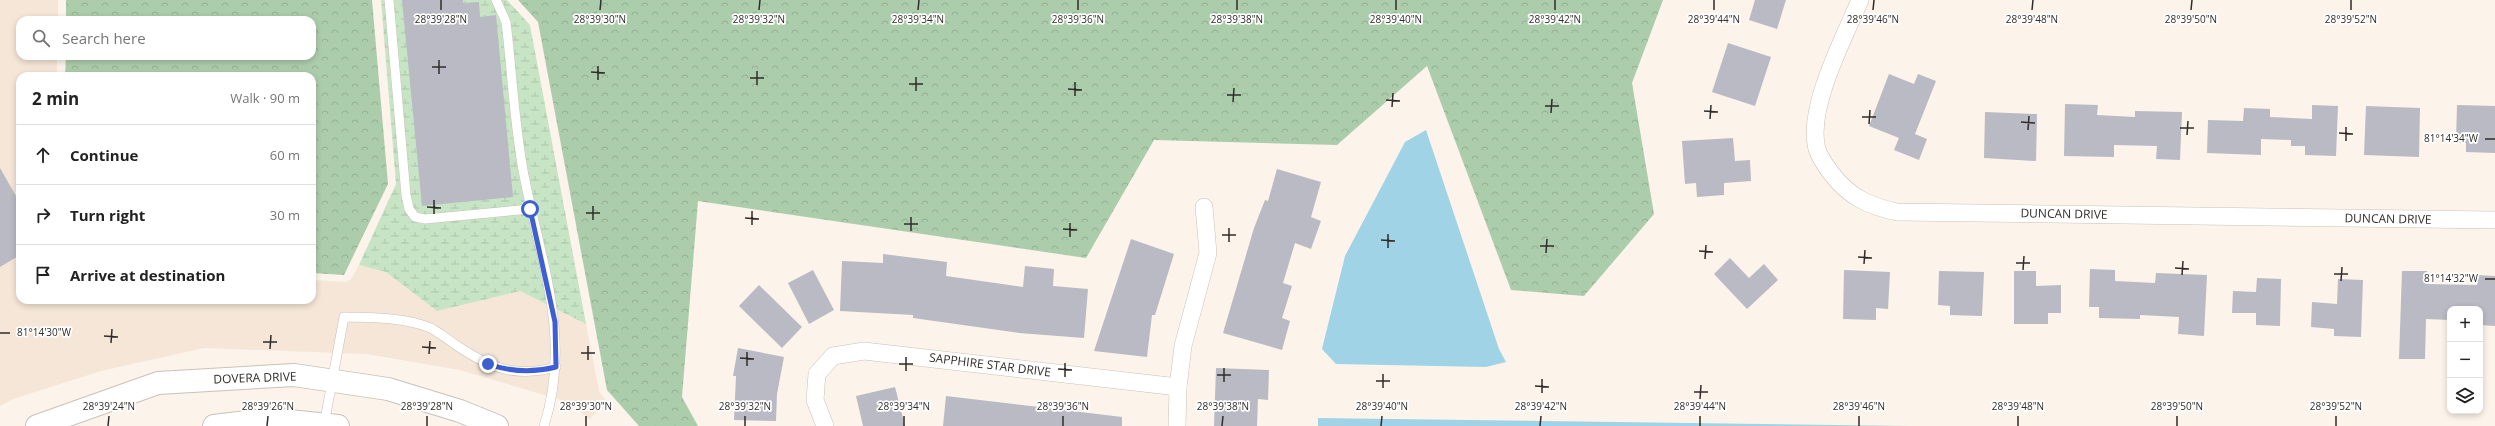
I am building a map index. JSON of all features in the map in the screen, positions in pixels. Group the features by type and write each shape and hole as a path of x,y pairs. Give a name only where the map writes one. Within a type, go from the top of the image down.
{"street":[{"name":"DUNCAN DRIVE","path":"1860,0 1818,104 1814,126 1816,146 1826,166 1838,183 1852,196 1872,206 1897,212 2495,220"},
{"path":"1177,426 1178,387 1183,346 1208,253 1204,207"},
{"name":"SAPPHIRE STAR DRIVE","path":"825,426 815,400 817,374 833,356 864,351 1178,387"},
{"name":"DOVERA DRIVE","path":"37,426 158,383 294,375 388,389 460,411 497,426"},
{"path":"214,426 270,419 329,425"}],"lane":[{"path":"389,0 406,194 409,209 415,217 425,219 530,209"},
{"path":"496,0 506,22 523,167 530,209 555,322 556,367 552,402 544,426"},
{"path":"329,425 333,381 344,317 412,322 430,328 471,355 501,369 538,372 556,367"}],"shaded area":[{"path":"0,0 58,0 58,16 16,16 16,60 57,60 57,72 16,72 16,304 316,304 316,280 347,282 352,278 359,265 386,272 437,311 520,291 586,324 599,391 606,401 590,419 565,401 460,370 367,354 204,348 101,371 13,399 0,406"}],"green space":[{"path":"66,0 372,0 388,184 344,275 316,273 316,72 65,72 66,60 316,60 316,16 66,16"},
{"path":"381,0 507,0 530,25 586,324 520,291 437,311 386,272 359,265 396,184"},
{"path":"518,0 1663,0 1632,83 1654,214 1584,296 1511,290 1427,66 1337,145 1154,140 1086,258 698,201 682,397 698,426 639,426 607,390 538,22"}],"water":[{"path":"1426,130 1499,349 1506,362 1486,367 1336,364 1322,349 1345,256 1405,142"},
{"path":"1318,418 1909,426 1318,426"}],"building":[{"path":"402,0 463,0 463,3 479,2 480,17 496,15 513,197 422,206"},
{"path":"1755,0 1786,0 1777,29 1749,20"},
{"path":"1728,43 1771,57 1755,106 1712,92"},
{"path":"1889,74 1914,84 1918,74 1936,81 1915,134 1927,139 1919,160 1894,150 1899,138 1869,126"},
{"path":"2065,104 2098,105 2097,115 2135,117 2135,111 2182,112 2180,160 2156,159 2157,146 2114,145 2114,157 2064,156"},
{"path":"2312,105 2338,106 2336,156 2305,155 2305,146 2291,146 2291,140 2261,139 2261,155 2207,153 2208,120 2243,121 2244,108 2270,109 2270,117 2312,119"},
{"path":"2457,105 2495,106 2495,153 2466,152 2466,143 2456,142"},
{"path":"2366,106 2420,108 2419,157 2364,155"},
{"path":"1985,112 2037,114 2036,161 1984,158"},
{"path":"1733,138 1735,161 1750,160 1751,181 1724,183 1724,195 1697,197 1696,183 1685,184 1682,141"},
{"path":"0,168 16,196 16,257 0,267"},
{"path":"1277,169 1321,182 1311,217 1321,221 1311,249 1295,243 1283,283 1292,286 1282,318 1290,321 1282,350 1223,333 1254,228 1265,200 1268,201"},
{"path":"1131,239 1174,254 1155,315 1152,315 1147,357 1094,351"},
{"path":"883,254 947,262 946,276 1023,287 1025,266 1054,269 1053,286 1088,289 1084,338 1019,333 913,318 913,315 840,311 842,261 883,263"},
{"path":"1730,258 1749,278 1764,264 1778,280 1747,309 1714,274"},
{"path":"2090,269 2115,270 2115,281 2155,283 2156,273 2207,275 2204,336 2178,334 2179,317 2140,315 2140,319 2099,318 2099,307 2089,307"},
{"path":"813,270 834,310 809,324 788,283"},
{"path":"1844,270 1890,272 1888,309 1876,308 1876,320 1843,319"},
{"path":"1939,271 1984,272 1982,316 1950,315 1950,306 1938,305"},
{"path":"2014,271 2036,271 2036,286 2061,285 2061,313 2048,313 2048,324 2014,324"},
{"path":"2402,271 2427,271 2427,284 2477,285 2478,275 2495,276 2495,326 2483,325 2483,306 2447,306 2447,320 2426,319 2425,359 2399,359"},
{"path":"2257,278 2281,279 2280,326 2256,325 2256,313 2232,313 2233,291 2256,292"},
{"path":"2338,279 2363,280 2361,337 2334,336 2334,329 2311,327 2312,302 2337,304"},
{"path":"759,285 802,327 782,348 739,306"},
{"path":"738,348 784,357 777,394 776,421 734,420 736,376 733,376"},
{"path":"1216,368 1269,370 1268,400 1258,399 1257,426 1214,426"},
{"path":"895,387 905,426 863,426 856,396"},
{"path":"946,396 1122,417 1122,426 943,426"}],"route":[{"path":"488,364 514,372 538,372 556,367 555,322 539,244 530,209"}]}
